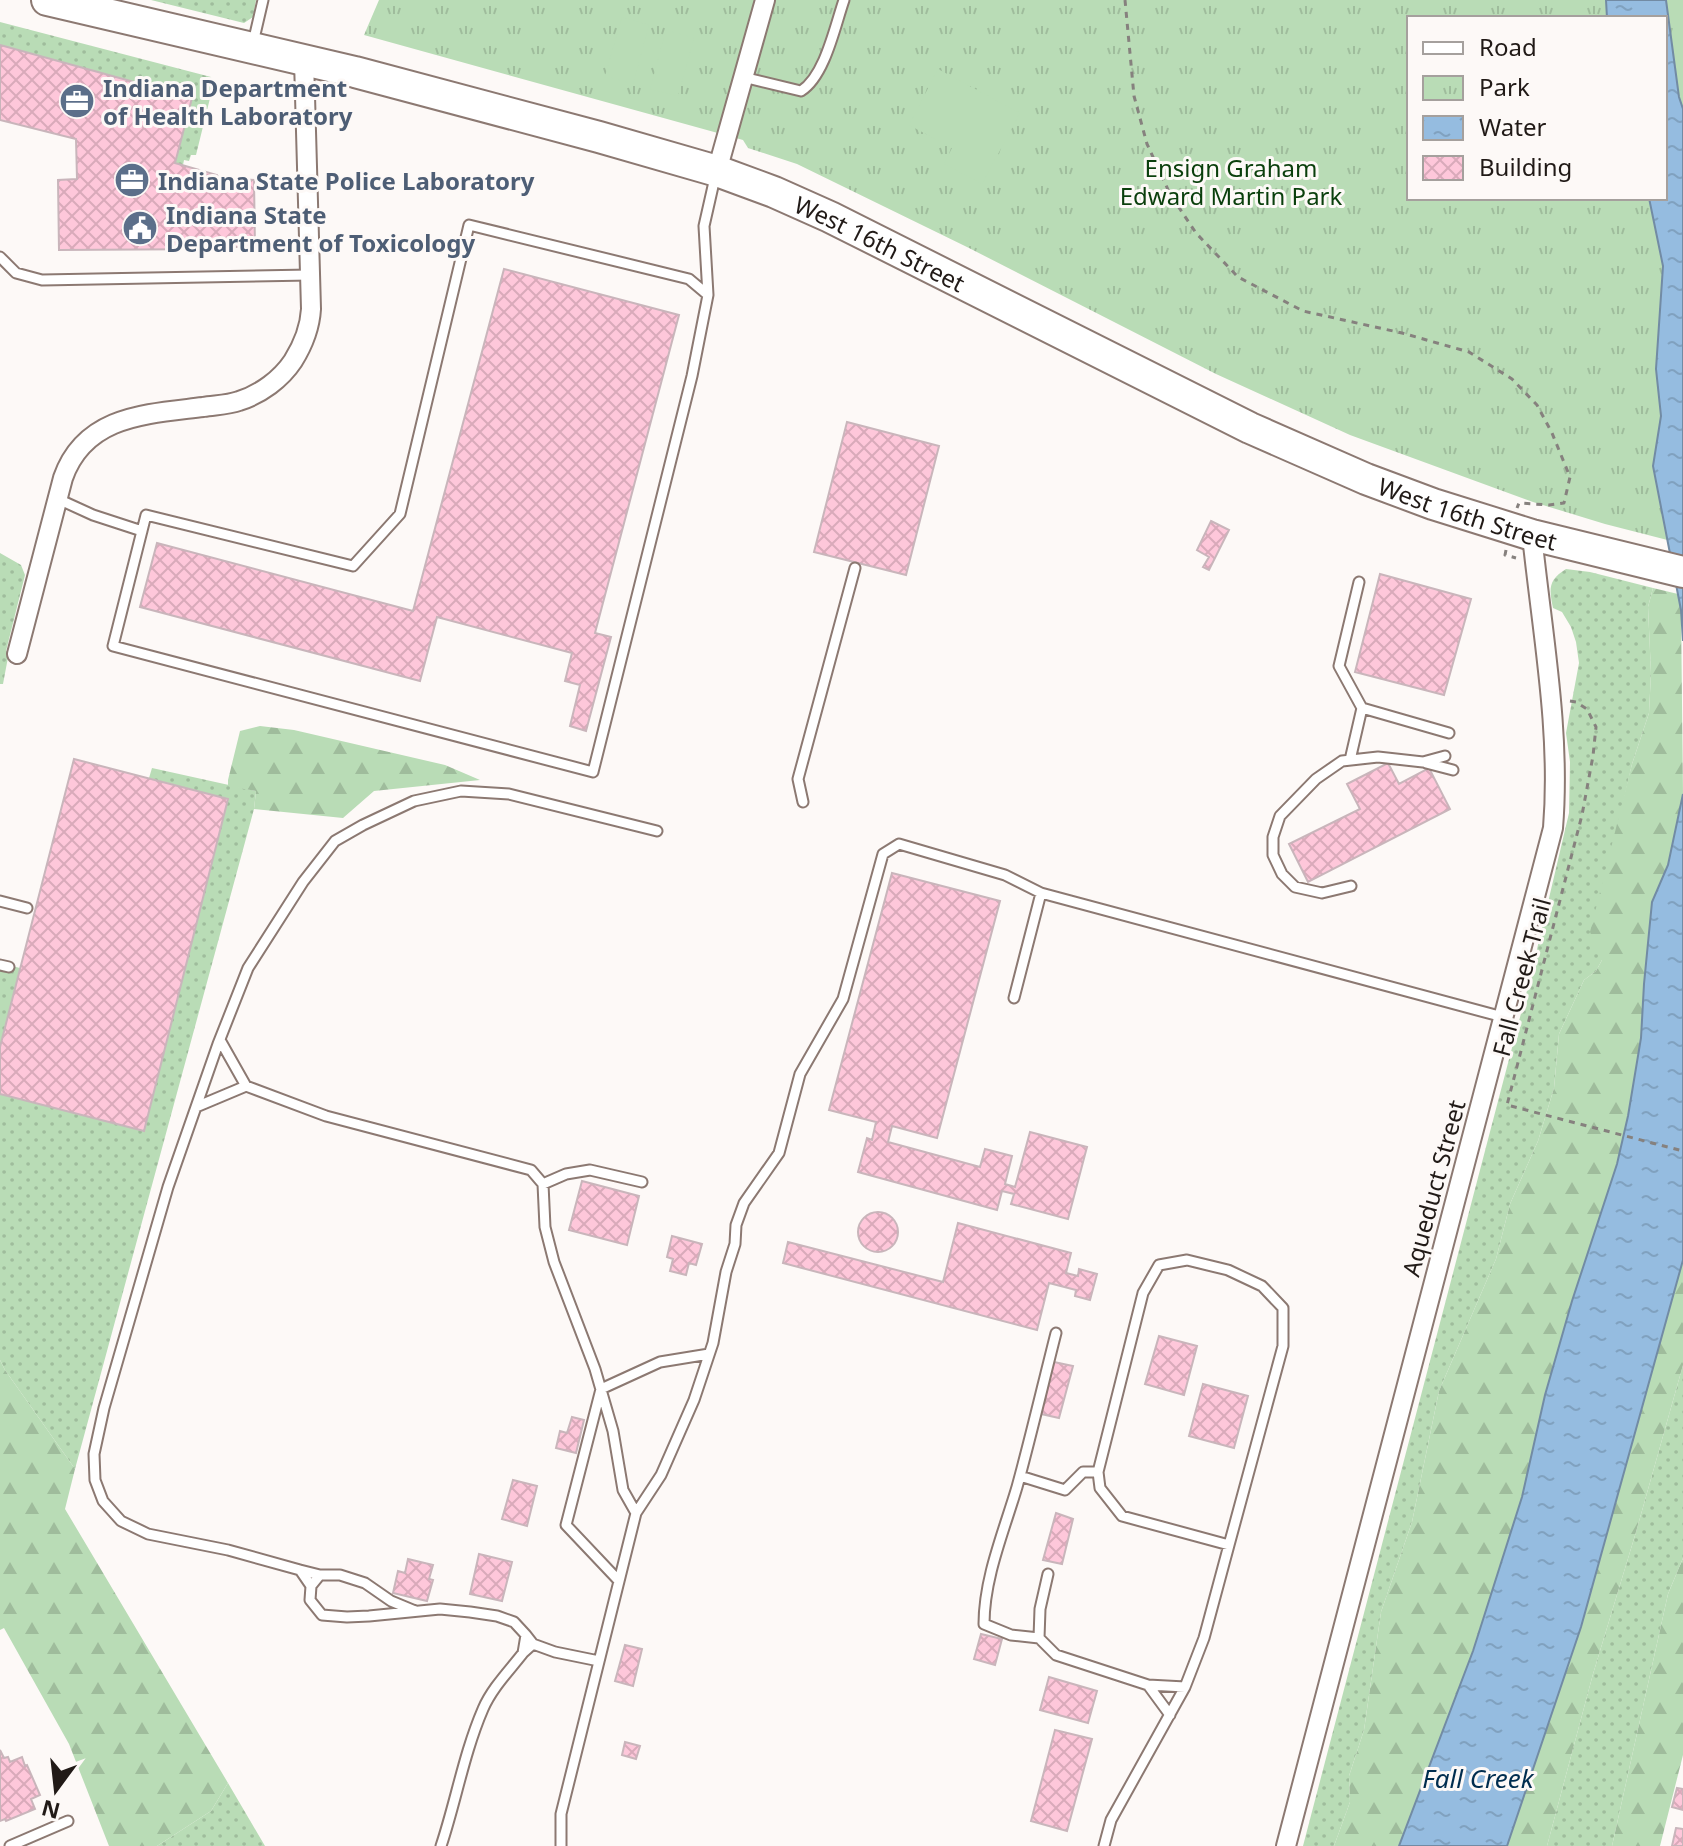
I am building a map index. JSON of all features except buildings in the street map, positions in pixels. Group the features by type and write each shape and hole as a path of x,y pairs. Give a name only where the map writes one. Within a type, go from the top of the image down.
{"main road":[{"name":"West 16th Street","path":"47,0 304,60 717,171 843,223 1278,441 1526,548 1595,550 1683,572"}],"street":[{"path":"717,171 765,0"},
{"path":"17,654 63,478 71,461 86,442 111,424 140,415 240,401 256,394 279,377 296,356 308,328 311,309 304,60"},
{"name":"Aqueduct Street","path":"1286,1846 1553,828 1555,802 1550,700 1526,548"}],"lane":[{"path":"252,48 263,0"},
{"path":"743,77 801,91 809,86 821,67 844,0"},
{"path":"708,295 689,279 469,225 400,514 353,566 146,515 113,646 593,772 692,376 708,295 704,226 717,171"},
{"path":"0,257 16,273 42,280 310,275"},
{"path":"58,499 93,515 142,531"},
{"path":"803,802 798,779 855,568"},
{"path":"1350,760 1362,708 1339,666 1359,582"},
{"path":"1362,708 1449,733"},
{"path":"1423,762 1445,756"},
{"path":"1351,886 1322,893 1295,887 1282,874 1273,855 1273,837 1280,816 1316,779 1342,761 1378,757 1423,762 1453,770"},
{"path":"415,1611 391,1601 365,1583 340,1575 320,1575 228,1550 148,1534 121,1521 103,1501 95,1480 94,1454 104,1408 168,1187 248,968 303,882 335,841 414,801 461,791 509,794 657,831"},
{"path":"561,1846 561,1814 636,1513 661,1475 694,1400 716,1327 726,1272 735,1244 736,1225 744,1203 779,1153 800,1074 843,999 883,854 899,844 1005,875 1041,893 1503,1017"},
{"path":"1014,998 1041,893"},
{"path":"0,901 27,908"},
{"path":"220,1040 246,1086 326,1116 531,1170 543,1184 545,1227 554,1262 595,1369 613,1431 623,1490 636,1513"},
{"path":"196,1107 246,1086"},
{"path":"543,1184 566,1174 590,1170 642,1182"},
{"path":"1104,1846 1111,1820 1185,1687 1204,1638 1283,1346 1283,1308 1262,1286 1228,1270 1187,1260 1159,1265 1143,1293 1098,1472 1100,1488 1122,1516 1229,1545"},
{"path":"1056,1333 1020,1476 996,1555 984,1606 984,1624 1011,1635 1039,1638 1056,1655 1148,1685 1185,1687"},
{"path":"601,1389 660,1362 709,1354"},
{"path":"601,1389 566,1525 619,1581"},
{"path":"1020,1476 1065,1490 1083,1472 1098,1472"},
{"path":"300,1570 311,1586"},
{"path":"1039,1638 1040,1609 1048,1574"},
{"path":"320,1575 311,1586 310,1600 322,1615 358,1616 440,1609 497,1616 514,1622 533,1644 599,1661"},
{"path":"523,1653 526,1635"},
{"path":"441,1846 484,1708 494,1690 533,1644"},
{"path":"1148,1685 1170,1715"},
{"path":"10,1846 68,1821"}],"path":[{"path":"1125,0 1134,96 1147,144 1170,194 1196,233 1238,277 1303,311 1469,352 1512,379 1537,405 1570,477 1564,503 1519,503"},
{"path":"1505,555 1526,548"},
{"name":"Fall Creek Trail","path":"1560,700 1576,702 1587,709 1596,727 1593,756 1582,815 1507,1105 1683,1151"}],"green space":[{"path":"151,0 256,0 253,17 244,23"},
{"name":"Ensign Graham Edward Martin Park","path":"379,0 1683,0 1683,544 1533,502 1350,435 1216,374 797,164 748,148 743,140 364,35"},
{"path":"622,17 649,25 633,84 605,76"},
{"path":"0,22 211,77 213,86 196,155 191,155 189,161 184,160 183,165 175,163 192,98 0,45"},
{"path":"666,30 694,38 678,96 650,89"},
{"path":"938,69 1020,113 982,184 944,164 952,148 909,125"},
{"path":"0,553 21,565 25,575 6,651 9,652 3,684 0,684"},
{"path":"1566,569 1653,588 1648,607 1649,713 1632,764 1615,838 1602,960 1596,971 1584,980 1559,1034 1554,1088 1538,1141 1510,1204 1496,1259 1439,1391 1412,1522 1381,1612 1364,1730 1349,1776 1350,1802 1334,1846 1303,1846 1530,979 1569,813 1570,762 1566,733 1579,663 1571,627 1562,612 1553,608 1551,590 1553,581"},
{"path":"1653,588 1678,594 1681,610 1683,794 1668,865 1652,902 1641,1037 1617,1164 1572,1301 1545,1395 1522,1497 1473,1651 1399,1846 1334,1846 1350,1802 1349,1776 1364,1730 1381,1612 1412,1522 1439,1391 1496,1259 1510,1204 1538,1141 1554,1088 1559,1034 1584,980 1596,971 1602,960 1590,932 1632,764 1649,713 1648,607"},
{"path":"260,726 294,730 445,765 480,780 374,791 343,818 254,809 256,791 228,786 228,780 240,731"},
{"path":"152,768 256,791 254,809 75,1469 0,1360 0,1094 144,1130 228,799 149,778"},
{"path":"0,963 20,968 0,1047"},
{"path":"1683,1260 1683,1365 1593,1674 1547,1846 1507,1846 1581,1627"},
{"path":"0,1360 75,1469 65,1509 228,1783 211,1811 157,1846 109,1846 69,1744 4,1628 0,1630"},
{"path":"1683,1365 1683,1558 1668,1594 1612,1846 1547,1846 1593,1674"},
{"path":"1683,1558 1683,1755 1660,1846 1612,1846 1668,1594"},
{"path":"228,1783 265,1846 157,1846 211,1811"}],"water":[{"path":"1606,0 1666,0 1683,109 1683,641 1681,610 1653,466 1661,416 1656,369 1663,266 1649,200 1667,200 1667,16 1607,16"},
{"name":"Fall Creek","path":"1683,794 1683,1260 1581,1627 1507,1846 1399,1846 1473,1651 1522,1497 1545,1395 1572,1301 1617,1164 1641,1038 1652,902 1668,865"}],"place":[{"name":"Indiana Department of Health Laboratory","path":"77,101"},
{"name":"Indiana State Police Laboratory","path":"132,180"},
{"name":"Indiana State Department of Toxicology","path":"140,228"}]}
